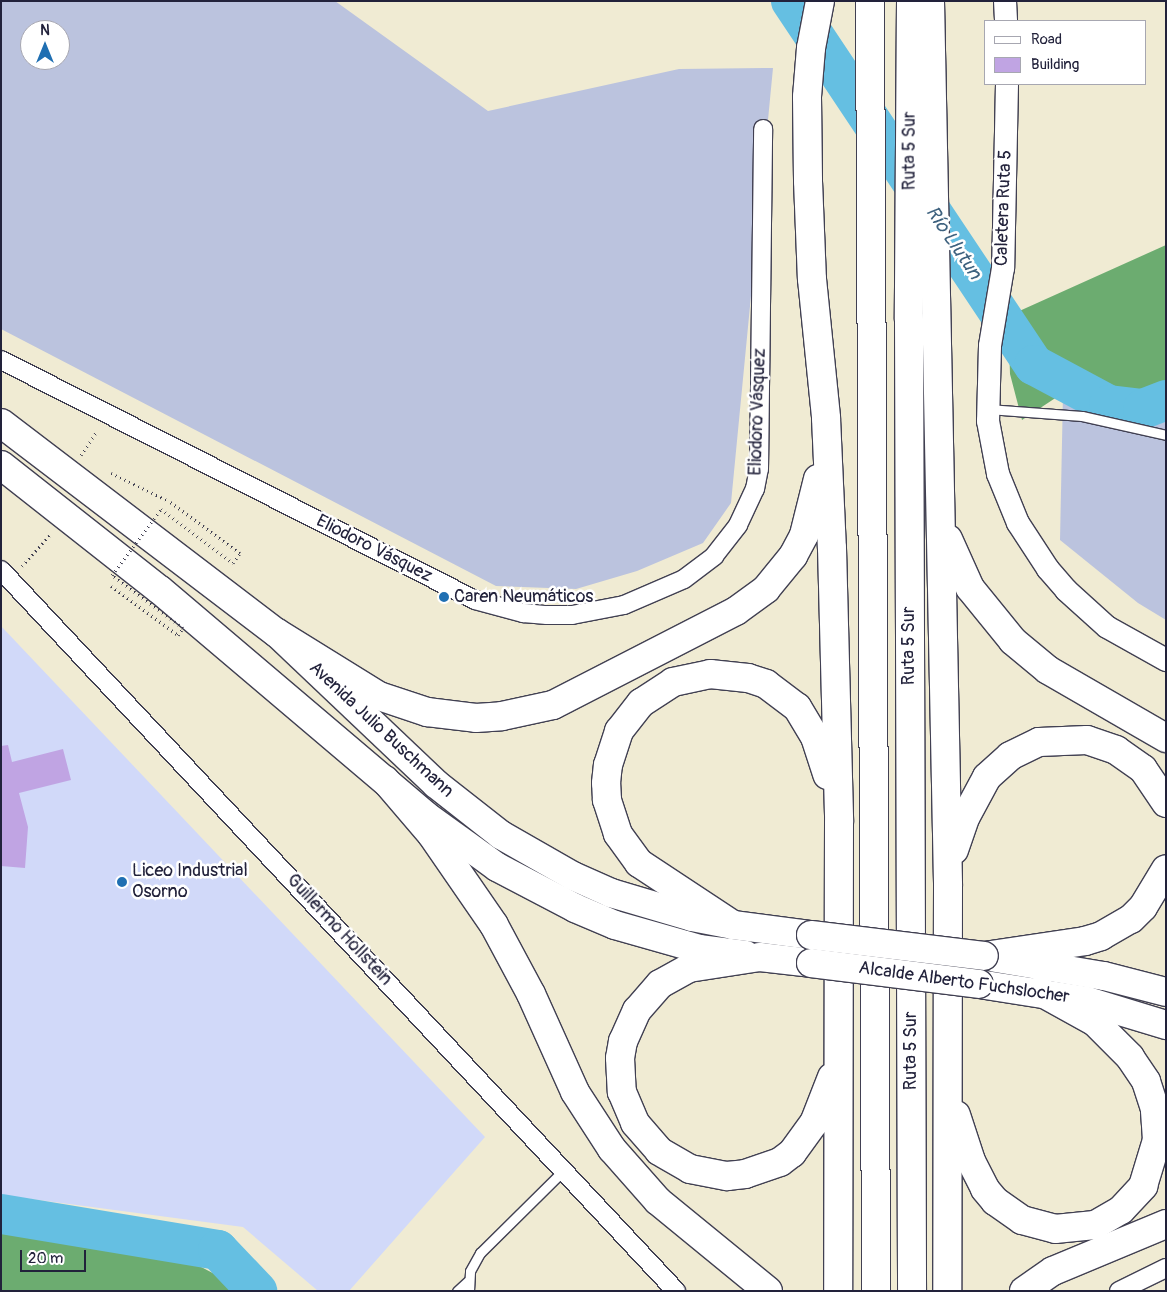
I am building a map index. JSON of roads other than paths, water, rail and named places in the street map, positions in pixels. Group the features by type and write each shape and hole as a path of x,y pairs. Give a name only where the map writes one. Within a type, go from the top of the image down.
{"main road":[{"path":"820,1 810,48 807,97 808,181 812,279 826,418 839,822 838,1291"},
{"name":"Ruta 5 Sur","path":"870,1 876,1291"},
{"name":"Ruta 5 Sur","path":"911,1 909,339 912,1291"},
{"path":"930,1 942,516 948,886 947,1291"},
{"path":"277,633 379,696 426,712 476,718 502,716 553,705 736,611 779,575 793,556 812,514 826,418"},
{"name":"Avenida Julio Buschmann","path":"1,423 277,633 436,784 501,835 566,872 612,893 684,915 733,925 810,935"},
{"name":"Avenida Julio Buschmann","path":"1,465 160,590 385,780 475,852 575,908 615,925 682,945 760,957"},
{"path":"942,516 952,549 970,588 1013,641 1048,670 1166,738"},
{"path":"733,925 639,863 623,842 612,818 607,800 608,765 619,731 641,703 673,682 710,674 729,674 766,684 797,707 815,737 839,822"},
{"path":"948,886 957,838 976,796 998,766 1024,748 1056,739 1102,744 1143,769 1166,803"},
{"path":"385,780 432,835 494,925 531,994 574,1092 612,1149 658,1201 768,1291"},
{"path":"984,956 1084,941 1102,936 1131,919 1144,907 1166,869"},
{"name":"Alcalde Alberto Fuchslocher","path":"810,935 984,956 1104,976 1166,992"},
{"path":"760,957 689,968 660,984 637,1010 623,1041 620,1075 627,1108 646,1138 674,1161 708,1174 745,1174 780,1162 792,1153 814,1123 831,1082 838,1047"},
{"name":"Alcalde Alberto Fuchslocher","path":"760,957 1039,991 1087,1001 1166,1025"},
{"path":"948,1082 961,1135 977,1175 995,1201 1007,1211 1038,1226 1068,1230 1107,1220 1133,1199 1150,1170 1157,1140 1155,1109 1146,1081 1130,1057 1095,1022 1039,991"},
{"path":"1024,1291 1053,1271 1166,1224"}],"street":[{"path":"1005,1 1006,20"},
{"name":"Caletera Ruta 5","path":"988,415 990,346 1003,268 1007,85"},
{"name":"Eliodoro Vásquez","path":"1,360 107,416 475,600 523,613 572,615 624,605 667,588 699,568 726,542 747,508 760,470 763,129"},
{"path":"988,415 1007,499 1032,546 1048,569 1066,590 1107,627 1166,660"},
{"name":"Guillermo Hollstein","path":"5,575 676,1291"},
{"path":"1119,1291 1166,1268"}],"lane":[{"path":"988,415 1082,416 1166,435"},
{"path":"468,1291 468,1281 480,1253 564,1170"},
{"path":"457,1291 468,1281"}],"waterway":[{"name":"Río Llutun","path":"791,1 1034,365 1109,405 1143,409 1166,400"},
{"path":"1,1214 218,1250 257,1291"}],"place":[{"name":"Caren Neumáticos","path":"444,597"},
{"name":"Liceo Industrial Osorno","path":"122,882"}]}
